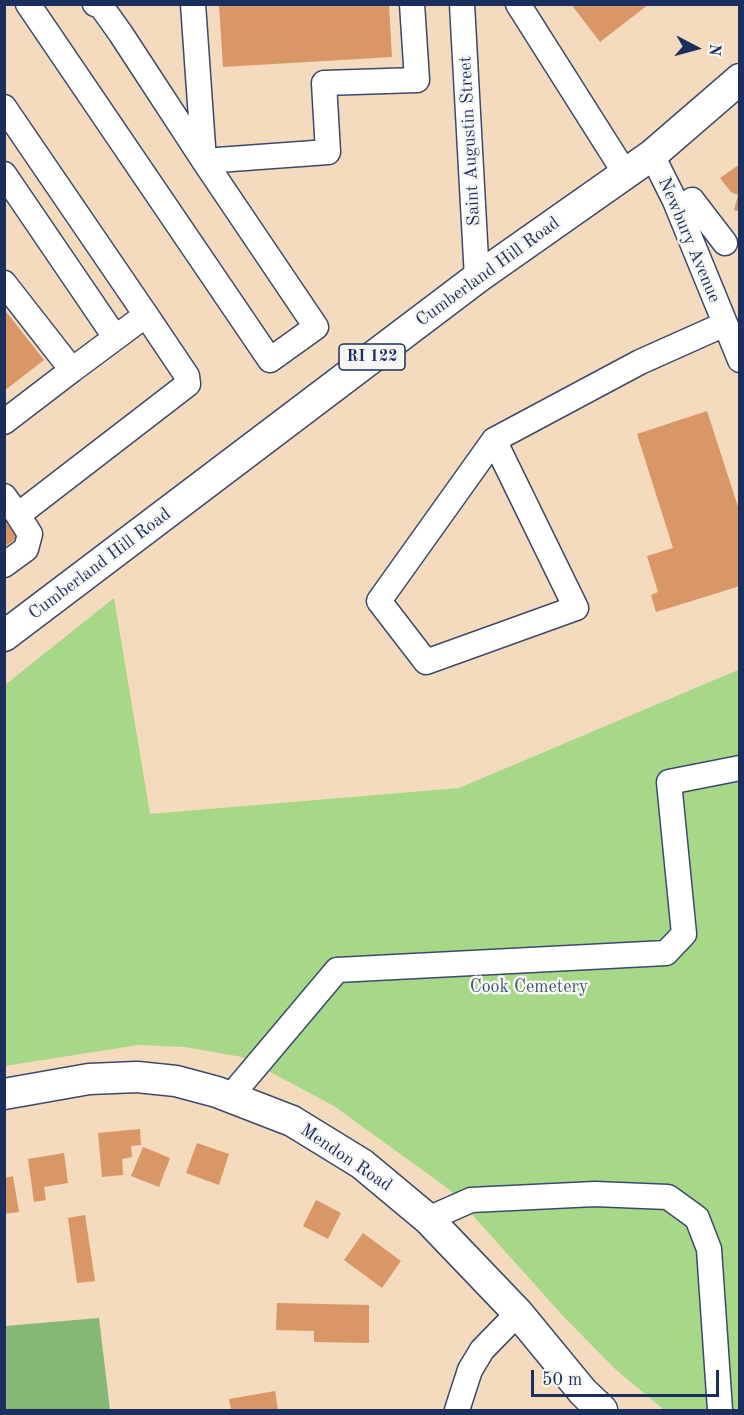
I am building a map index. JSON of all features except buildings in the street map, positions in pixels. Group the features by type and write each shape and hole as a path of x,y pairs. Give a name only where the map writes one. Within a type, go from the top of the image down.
{"main road":[{"name":"Cumberland Hill Road","path":"4,636 477,278 652,154 740,79"},
{"name":"Mendon Road","path":"4,1094 89,1079 137,1077 176,1081 230,1097 292,1121 362,1164 428,1219 518,1313 583,1392 602,1410"}],"street":[{"path":"28,4 270,360 316,327 122,34 101,6 95,4"},
{"path":"120,4 122,34"},
{"path":"193,4 204,161"},
{"path":"204,161 328,152 324,83 417,80 412,4"},
{"name":"Saint Augustin Street","path":"462,4 477,278"},
{"path":"518,4 625,173"},
{"path":"4,107 187,376 188,384 11,506 30,534 26,549 4,565"},
{"name":"Newbury Avenue","path":"652,154 675,201 740,360"},
{"path":"4,174 115,336"},
{"path":"692,200 732,249"},
{"path":"693,246 732,249"},
{"path":"4,283 72,370"},
{"path":"4,422 115,336 146,315"},
{"path":"494,440 576,608 426,663 378,601 494,440 640,362 725,324"},
{"path":"230,1097 337,970 666,953 684,934 669,782 740,768"},
{"path":"428,1219 471,1200 595,1194 668,1197 697,1218 709,1249 720,1410"},
{"path":"456,1410 470,1370 482,1350 518,1313"}],"green space":[{"name":"Cook Cemetery","path":"114,598 150,814 459,788 738,670 740,679 739,1410 664,1410 614,1368 564,1317 450,1190 334,1106 242,1057 185,1047 138,1045 5,1066 5,685"},
{"path":"99,1318 110,1410 5,1410 5,1326"}]}
